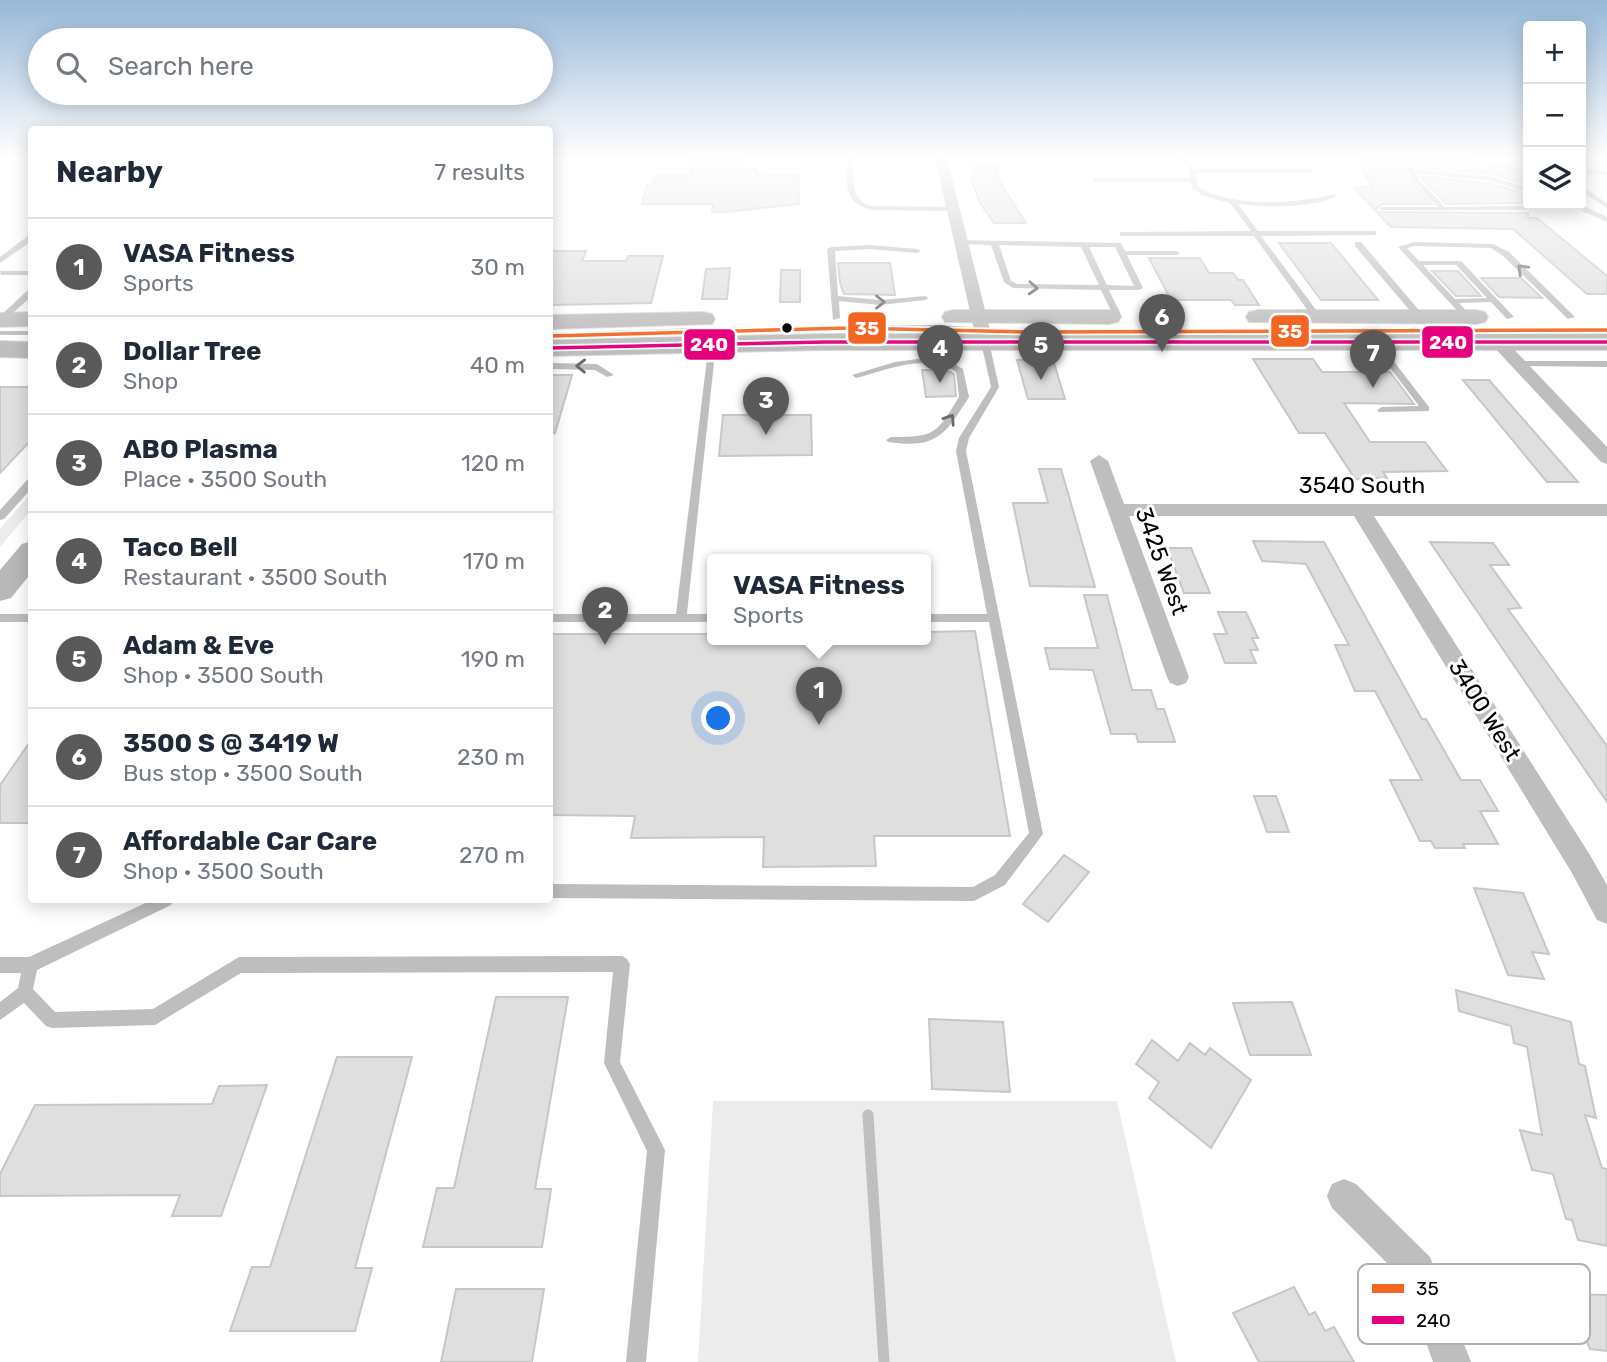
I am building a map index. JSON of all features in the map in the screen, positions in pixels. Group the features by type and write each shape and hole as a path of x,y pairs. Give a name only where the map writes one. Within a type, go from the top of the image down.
{"main road":[{"path":"553,322 835,308 982,330 1374,343 1607,342"},
{"path":"553,348 712,344 982,330 1118,317 1420,317 1461,309 1502,309 1571,317 1607,317"},
{"path":"0,319 28,319"},
{"path":"0,349 28,350"}],"street":[{"path":"956,222 982,330"},
{"path":"1498,342 1607,458"},
{"name":"3425 West","path":"1099,461 1178,677"},
{"name":"3540 South","path":"1117,510 1607,510"},
{"name":"3400 West","path":"1360,510 1581,864 1607,911"},
{"path":"0,590 28,556"},
{"path":"1344,1196 1413,1264"},
{"path":"1445,1344 1452,1362"}],"lane":[{"path":"1247,222 1317,317"},
{"path":"1124,234 1373,233"},
{"path":"0,261 28,240"},
{"path":"961,242 994,242 1118,245 1139,288 1016,286 1008,282 994,242"},
{"path":"1084,244 1118,317"},
{"path":"1358,244 1420,317"},
{"path":"1461,309 1402,247 1414,244 1493,246 1506,254 1571,317"},
{"path":"917,251 870,247 831,249 835,308 853,302 893,302 925,298"},
{"path":"1122,253 1176,253"},
{"path":"1417,263 1458,263 1502,309"},
{"path":"0,273 28,273"},
{"path":"0,319 28,294"},
{"path":"553,336 792,328 934,327 1028,332 1607,330"},
{"path":"553,891 974,894 1000,880 1036,834 961,451 964,438 995,387 982,330"},
{"path":"0,333 28,333"},
{"path":"1374,343 1426,409 1382,410"},
{"path":"681,618 712,344"},
{"path":"856,375 895,363 939,362 953,365 960,371 964,397 937,436 925,440 891,440"},
{"path":"1519,364 1607,364"},
{"path":"553,366 597,367 610,375"},
{"path":"0,517 28,486"},
{"path":"0,618 28,618"},
{"path":"553,618 707,618"},
{"path":"931,618 993,618"},
{"path":"0,965 30,965 160,903"},
{"path":"25,992 52,1020 155,1017 239,965 622,964 612,1063 656,1150 636,1362"},
{"path":"0,1012 25,992 30,965"}],"shaded area":[{"path":"28,496 28,514 0,547 0,529"},
{"path":"713,1101 1117,1101 1176,1362 698,1362"}],"building":[{"path":"993,222 1026,223 994,223"},
{"path":"1386,222 1541,222 1607,276 1607,294 1587,294 1513,229 1391,227"},
{"path":"1279,243 1331,243 1378,300 1321,300"},
{"path":"553,251 586,251 582,261 626,261 628,256 663,256 651,303 553,305"},
{"path":"1149,258 1200,258 1209,273 1233,273 1238,280 1243,280 1259,305 1235,305 1231,300 1171,300"},
{"path":"838,263 890,263 895,295 844,294"},
{"path":"730,268 727,299 702,299 706,269"},
{"path":"781,270 800,270 800,302 780,302"},
{"path":"1432,271 1458,271 1481,296 1456,296"},
{"path":"1481,278 1521,278 1542,298 1499,297"},
{"path":"1253,359 1313,359 1322,372 1390,372 1414,404 1344,403 1370,442 1425,442 1447,471 1383,472 1387,478 1355,479 1325,433 1299,433"},
{"path":"1017,360 1053,360 1065,399 1028,399"},
{"path":"922,370 946,370 954,374 956,396 926,397"},
{"path":"553,375 572,375 555,433"},
{"path":"1463,380 1489,380 1578,482 1547,482"},
{"path":"0,387 28,387 28,443 0,473"},
{"path":"723,415 811,415 812,455 719,456"},
{"path":"1039,469 1061,469 1095,587 1030,586 1013,503 1048,503"},
{"path":"1253,541 1324,542 1422,719 1426,719 1461,780 1480,780 1498,811 1480,811 1498,844 1463,844 1465,848 1435,848 1431,841 1420,841 1390,780 1422,780 1375,691 1355,691 1335,645 1349,645 1306,564 1262,561"},
{"path":"1430,542 1493,543 1509,565 1490,565 1521,608 1508,609 1607,746 1607,802"},
{"path":"1167,548 1191,548 1210,593 1184,593"},
{"path":"1084,595 1107,595 1132,690 1151,690 1157,709 1164,709 1175,742 1138,742 1136,734 1111,734 1093,670 1050,669 1045,648 1098,648"},
{"path":"1218,612 1246,612 1258,638 1252,638 1258,650 1250,650 1256,663 1225,663 1214,634 1227,634"},
{"path":"975,631 1010,836 874,836 876,866 763,867 764,837 631,838 635,816 553,815 553,634 707,634 707,645 931,645 931,632"},
{"path":"28,745 28,823 0,823 0,785"},
{"path":"1254,796 1276,796 1289,832 1267,832"},
{"path":"1064,855 1089,872 1048,922 1023,904"},
{"path":"1474,888 1523,893 1549,954 1532,952 1544,979 1508,975"},
{"path":"1456,990 1571,1022 1579,1064 1585,1066 1596,1118 1585,1115 1602,1168 1607,1169 1607,1246 1578,1240 1572,1220 1566,1219 1553,1174 1532,1170 1520,1130 1542,1135 1527,1047 1514,1043 1511,1026 1459,1011"},
{"path":"496,997 568,997 535,1189 551,1189 542,1247 423,1247 437,1188 454,1188"},
{"path":"1292,1002 1311,1055 1250,1055 1233,1003"},
{"path":"929,1019 1003,1022 1010,1092 932,1089"},
{"path":"1152,1040 1178,1061 1190,1043 1205,1055 1210,1048 1251,1080 1211,1148 1149,1098 1159,1082 1136,1064"},
{"path":"337,1057 412,1057 355,1268 372,1268 355,1331 230,1331 252,1267 270,1267"},
{"path":"267,1085 221,1216 172,1216 180,1195 0,1196 0,1174 35,1105 212,1104 219,1086"},
{"path":"1294,1287 1309,1315 1315,1312 1325,1331 1334,1327 1354,1362 1259,1362 1233,1313"},
{"path":"456,1289 544,1289 532,1362 441,1362"},
{"path":"1590,1295 1607,1295 1607,1351 1590,1349"}],"waterway":[{"path":"868,1115 884,1362"}],"transit line":[{"name":"35","path":"553,336 849,328 1028,332 1607,330"},
{"name":"240","path":"553,348 825,342 1607,342"}],"place":[{"name":"3500 S @ 3419 W","path":"1162,352"},
{"name":"Adam & Eve","path":"1041,380"},
{"name":"Taco Bell","path":"940,383"},
{"name":"Affordable Car Care","path":"1373,388"},
{"name":"ABO Plasma","path":"766,435"},
{"name":"Dollar Tree","path":"605,645"},
{"name":"VASA Fitness","path":"819,725"}]}
